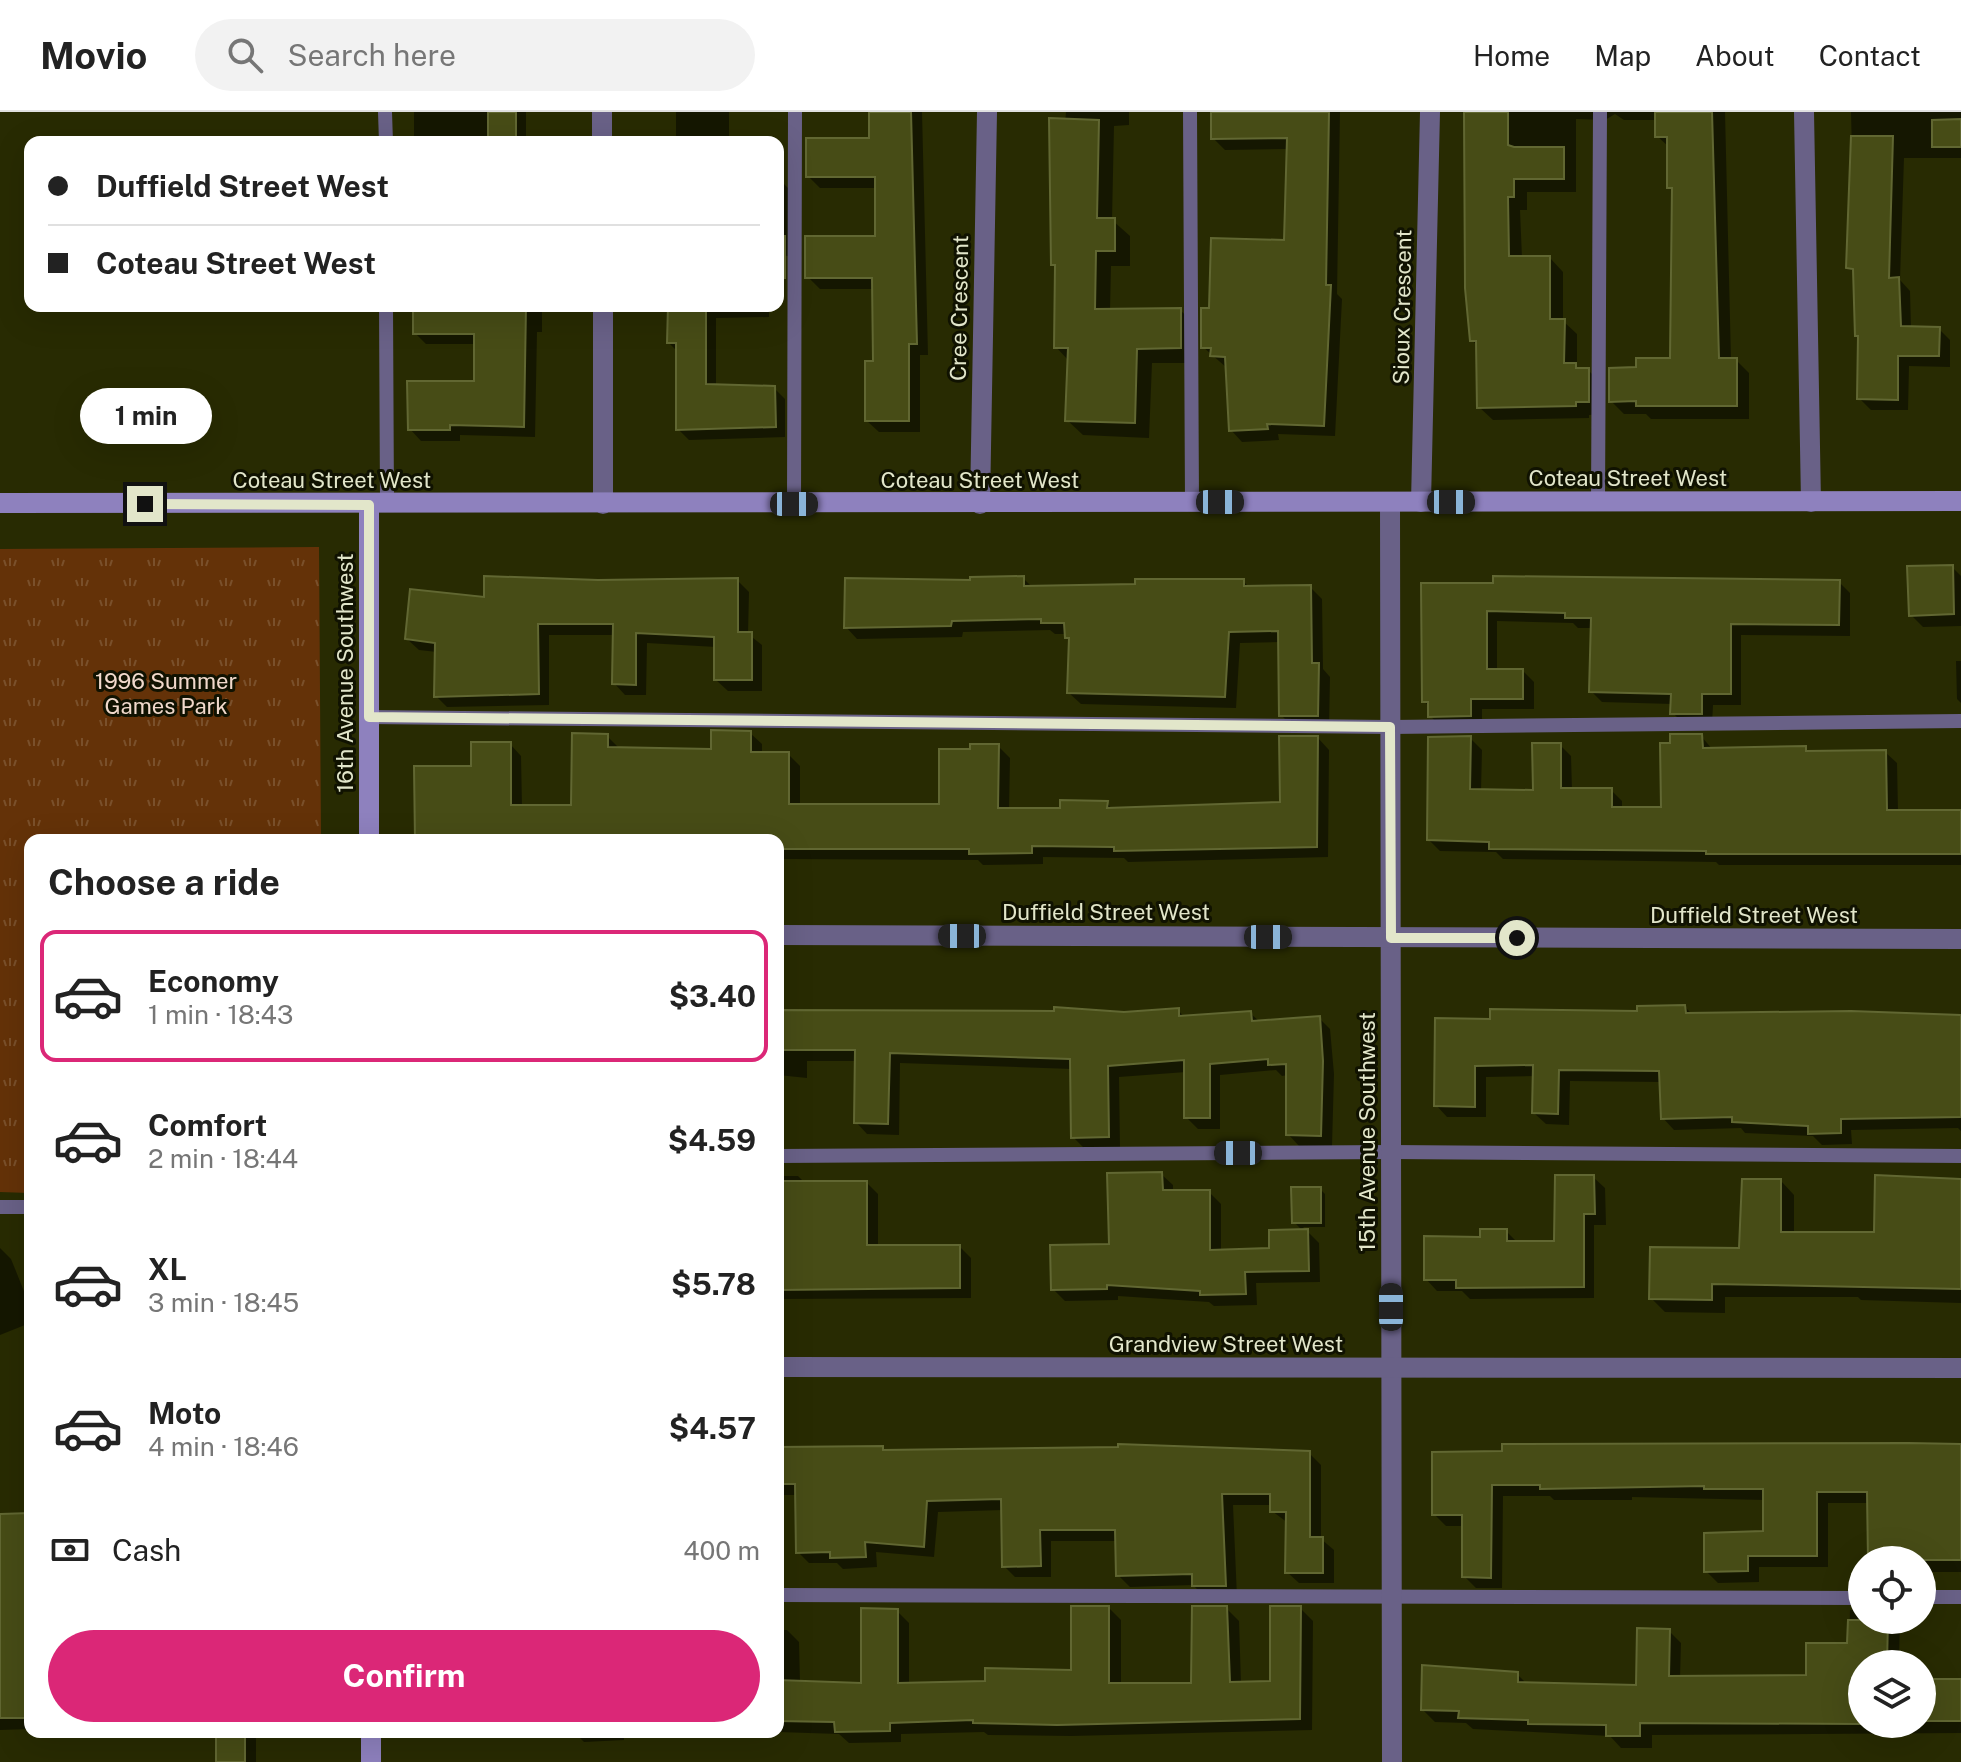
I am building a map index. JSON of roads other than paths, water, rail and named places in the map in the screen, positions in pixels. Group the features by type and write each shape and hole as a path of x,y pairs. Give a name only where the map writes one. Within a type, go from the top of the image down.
{"street":[{"path":"602,112 602,136"},
{"name":"Cree Crescent","path":"980,504 987,112"},
{"name":"Sioux Crescent","path":"1421,502 1430,112"},
{"path":"1804,112 1811,502"},
{"path":"603,312 603,504"},
{"name":"Coteau Street West","path":"0,503 1961,501"},
{"name":"15th Avenue Southwest","path":"1390,503 1392,1762"},
{"name":"16th Avenue Southwest","path":"369,834 369,717 378,505"},
{"name":"Duffield Street West","path":"784,935 1961,939"},
{"name":"Grandview Street West","path":"784,1367 1961,1368"},
{"path":"371,1738 371,1762"}],"lane":[{"path":"385,112 386,136"},
{"path":"794,504 795,112"},
{"path":"1190,112 1192,502"},
{"path":"1598,502 1600,112"},
{"path":"378,505 386,312"},
{"path":"369,717 1390,727 1961,721"},
{"path":"784,1156 1391,1152 1961,1156"},
{"path":"0,1207 24,1207"},
{"path":"784,1595 1848,1598"},
{"path":"1936,1597 1961,1597"}],"park label":[{"name":"1996 Summer Games Park","path":"166,694"}]}
